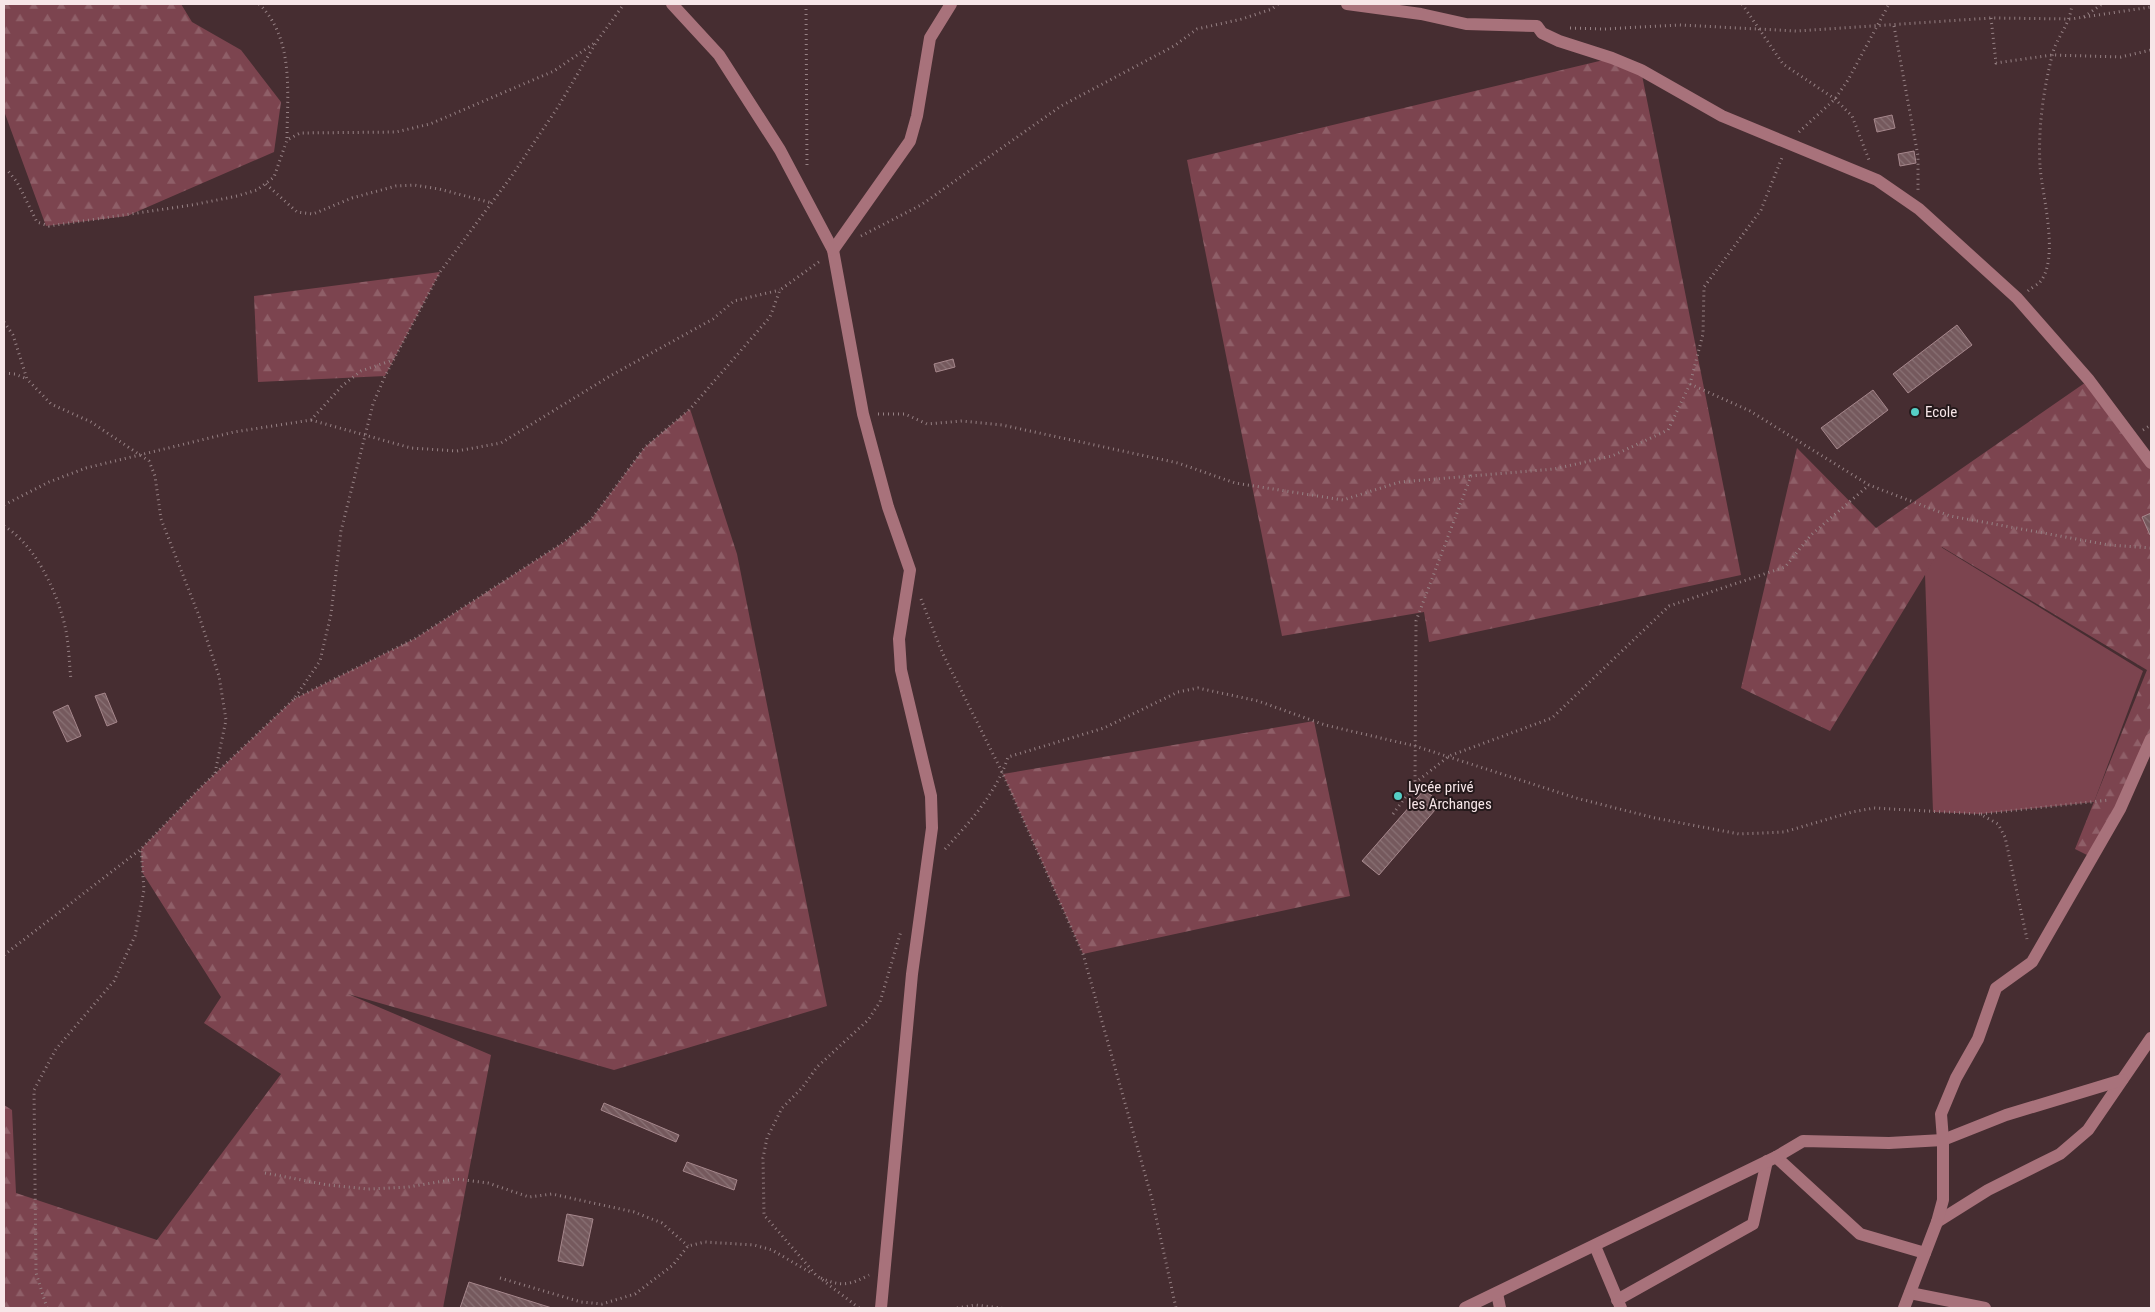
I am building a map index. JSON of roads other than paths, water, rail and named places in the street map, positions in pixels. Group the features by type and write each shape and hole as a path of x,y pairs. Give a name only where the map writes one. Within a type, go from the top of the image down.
{"street":[{"path":"672,4 719,55 780,150 833,250 863,414 888,507 910,570 899,639 901,670 931,796 932,828 924,873 912,974 880,1308"},
{"path":"833,250 910,141 917,116 930,38 951,4"},
{"path":"1347,4 1421,14 1466,24 1537,26 1542,33 1549,37 1641,70 1722,116 1877,180 1919,209 2017,298 2089,380 2151,463"},
{"path":"1904,1308 1938,1222 1943,1200 1944,1140 1941,1114 1956,1078 1978,1039 1996,988 2032,962 2125,798 2151,739"},
{"path":"1938,1222 1988,1190 2060,1154 2088,1130 2151,1038"},
{"path":"1465,1308 1772,1159 1803,1141 1889,1143 1944,1140 2006,1115 2122,1080"},
{"path":"1772,1159 1860,1234 1925,1253"},
{"path":"1595,1246 1619,1304 1753,1224 1772,1159"},
{"path":"1496,1293 1500,1308"},
{"path":"1910,1293 1985,1308"}],"place":[{"name":"Ecole","path":"1915,412"},
{"name":"Lycée privé les Archanges","path":"1398,796"}]}
